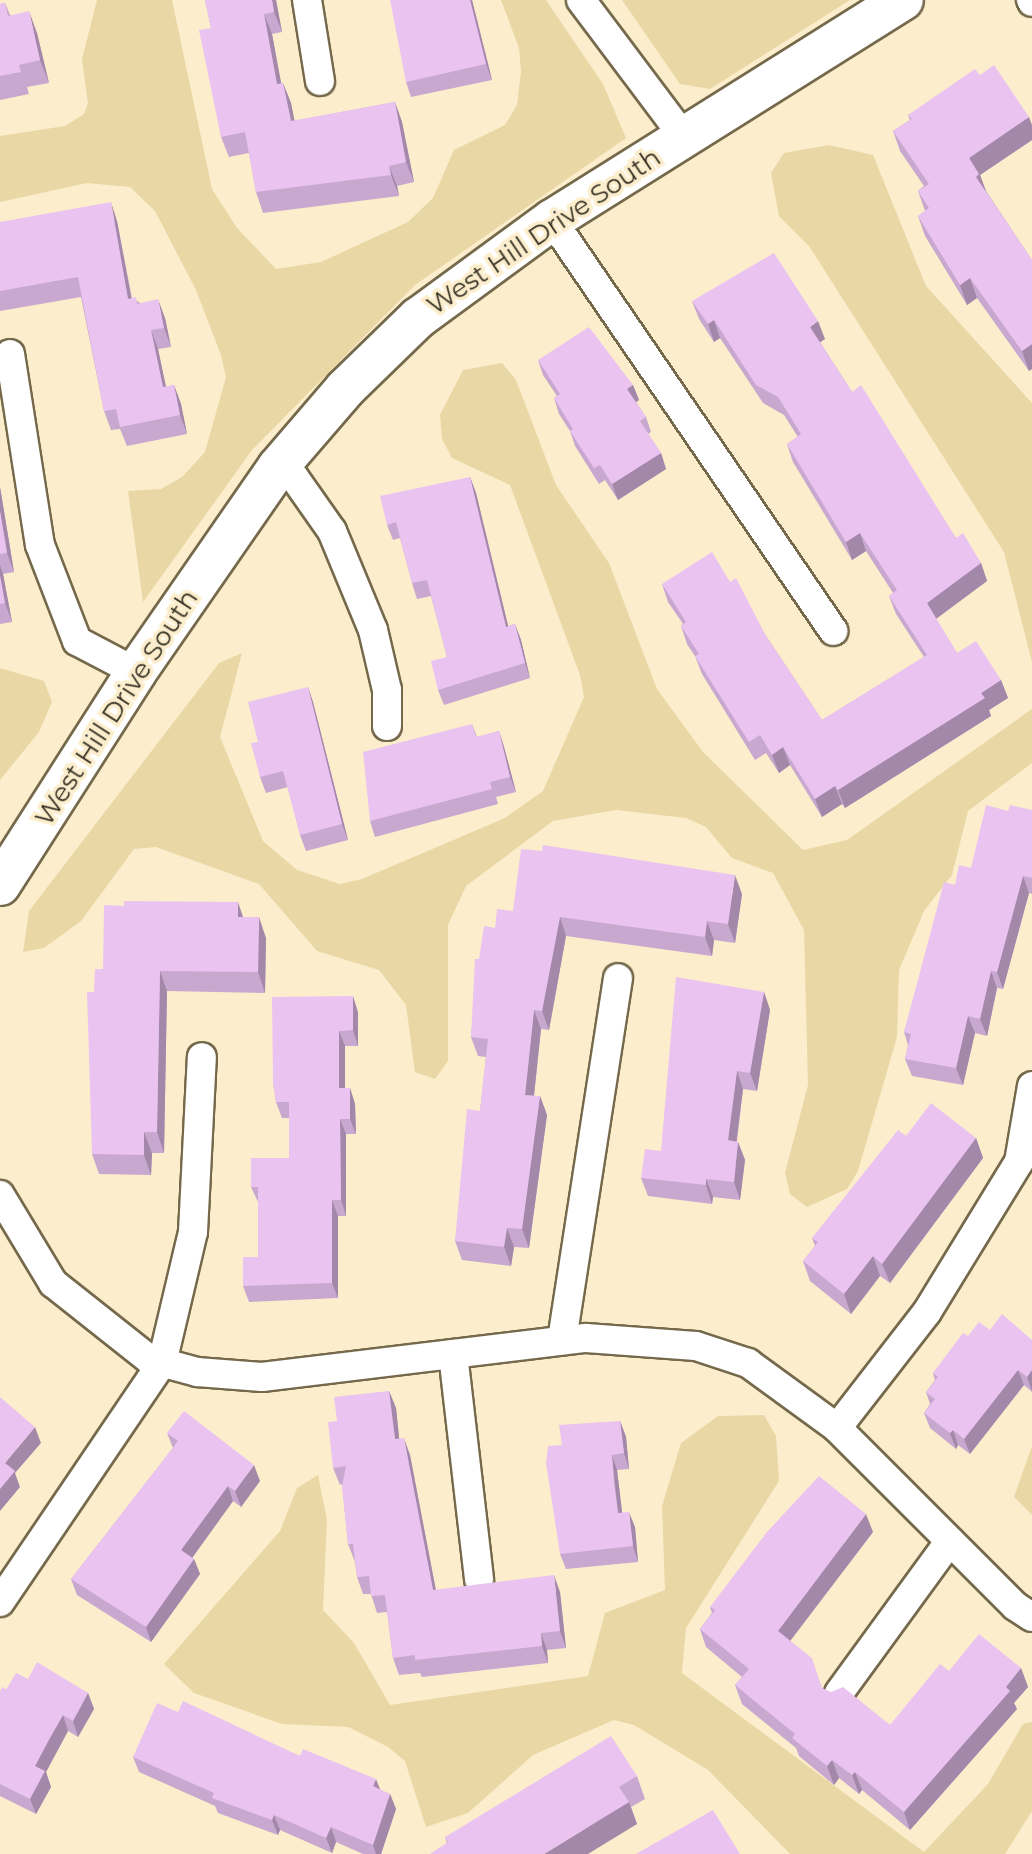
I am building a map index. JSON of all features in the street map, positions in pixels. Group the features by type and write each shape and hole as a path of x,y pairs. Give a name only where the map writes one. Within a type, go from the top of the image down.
{"street":[{"path":"307,0 320,81"},
{"path":"581,0 684,137"},
{"name":"West Hill Drive South","path":"0,885 136,672 278,467 345,389 418,318 552,220 903,0"},
{"path":"552,220 833,631"},
{"path":"10,354 40,545 77,641 136,672"},
{"path":"278,467 294,477 332,531 373,630 387,690 387,726"},
{"path":"562,1340 618,978"},
{"path":"0,1602 162,1363 193,1232 202,1057"},
{"path":"837,1428 927,1312 1019,1162 1032,1086"},
{"path":"0,1195 53,1283 149,1359 197,1372 262,1377 562,1340 696,1346 748,1363 837,1428 950,1541 1032,1617"},
{"path":"453,1354 479,1580"},
{"path":"839,1693 950,1541"}],"shaded area":[{"path":"97,0 172,0 212,189 237,228 276,269 321,262 408,222 433,198 454,150 505,125 517,105 521,71 519,48 501,0 546,0 603,84 626,138 415,285 252,450 143,602 128,491 161,489 182,477 205,452 226,377 221,355 196,290 155,211 130,187 87,183 0,202 0,136 65,126 84,114 88,103 82,59"},
{"path":"622,0 850,0 710,89 680,84"},
{"path":"829,145 873,155 926,286 1032,403 1032,662 1004,552 809,246 779,216 771,173 784,153"},
{"path":"502,363 516,380 556,485 609,563 657,689 703,752 803,850 847,840 1032,709 1032,763 968,811 952,875 924,911 899,970 897,1037 858,1171 847,1189 807,1207 790,1194 785,1173 808,1085 804,930 773,873 732,858 706,827 686,818 616,810 553,821 466,886 448,925 448,1061 435,1079 415,1072 406,1005 379,970 317,951 259,884 156,847 134,849 81,921 44,948 23,952 29,911 219,663 242,653 220,737 263,841 297,870 340,884 362,879 505,818 543,791 584,697 580,675 510,485 452,458 442,439 440,415 463,370"},
{"path":"0,668 44,681 52,702 39,732 0,780"},
{"path":"764,1415 776,1436 779,1481 686,1628 682,1673 924,1852 988,1784 1023,1724 1032,1722 1032,1811 1005,1854 790,1854 708,1770 634,1725 614,1720 533,1755 468,1813 426,1827 405,1761 388,1747 348,1727 282,1724 194,1693 164,1664 280,1531 297,1488 318,1475 327,1520 323,1610 354,1643 390,1705 588,1676 605,1613 665,1590 662,1506 681,1443 718,1416"},
{"path":"1032,1446 1032,1515 1014,1497"}],"building":[{"path":"205,0 272,0 274,12 264,14 277,84 283,83 291,121 395,102 406,162 389,166 391,175 256,192 245,132 221,137 199,30 211,28"},
{"path":"390,0 470,0 486,64 406,82"},
{"path":"5,3 8,16 29,11 40,60 19,65 21,72 0,76 0,4"},
{"path":"994,65 1029,117 969,158 979,174 976,177 1032,260 1032,344 1022,351 970,278 960,285 918,216 929,208 918,191 929,184 893,131 912,119 908,115 975,69 980,75"},
{"path":"111,202 128,299 136,297 137,304 158,299 164,328 151,330 163,387 174,385 180,415 120,427 116,409 104,411 78,277 0,291 0,222"},
{"path":"774,253 818,321 810,327 852,392 861,385 956,538 963,533 981,563 927,603 957,653 976,641 1001,680 981,693 985,698 838,790 835,786 815,799 783,747 772,755 760,735 749,742 695,656 699,654 681,626 686,622 662,584 712,552 730,582 736,578 767,638 822,720 927,655 889,596 897,590 860,533 846,542 787,444 801,434 778,397 756,385 714,320 708,324 692,301"},
{"path":"589,327 633,385 627,389 646,417 640,421 661,453 612,484 600,465 594,468 570,431 573,429 554,398 560,394 538,360"},
{"path":"470,477 506,627 515,624 525,663 438,690 431,661 447,657 427,580 412,583 396,522 387,525 380,496"},
{"path":"0,511 7,553 0,554"},
{"path":"0,576 5,603 0,604"},
{"path":"308,687 342,824 300,835 283,771 260,777 251,743 258,742 248,702"},
{"path":"472,724 476,737 499,731 510,777 490,782 492,789 370,821 363,752"},
{"path":"986,805 1008,811 1010,805 1032,810 1032,878 1023,876 997,972 991,971 980,1019 968,1016 956,1068 905,1059 911,1034 904,1032 944,882 955,885 959,865 971,868"},
{"path":"543,845 735,875 728,924 707,921 705,937 560,917 542,1011 534,1010 525,1095 540,1096 522,1229 507,1228 504,1247 455,1241 467,1109 480,1111 488,1039 471,1037 475,959 479,959 484,926 495,928 497,909 513,911 521,849 542,851"},
{"path":"124,901 238,902 238,917 259,917 258,972 160,971 157,1132 144,1132 144,1155 92,1154 87,992 94,992 95,969 103,969 104,905 124,906"},
{"path":"676,977 764,992 750,1073 737,1071 728,1140 738,1142 734,1182 706,1179 706,1185 641,1178 645,1149 661,1151"},
{"path":"353,996 353,1030 339,1031 339,1088 350,1088 350,1119 340,1119 341,1200 332,1200 332,1283 243,1286 243,1257 258,1257 258,1187 251,1187 251,1158 289,1158 289,1102 276,1102 273,1082 272,997"},
{"path":"931,1103 976,1138 882,1264 873,1256 844,1294 803,1261 818,1242 812,1238 898,1130 906,1136"},
{"path":"1002,1314 1032,1340 1032,1370 1027,1377 1018,1370 964,1439 953,1430 950,1433 924,1413 935,1399 926,1392 938,1377 933,1373 963,1333 968,1336 979,1322 990,1330"},
{"path":"389,1391 395,1439 404,1438 433,1590 554,1575 560,1631 541,1633 542,1646 415,1660 415,1655 393,1658 385,1595 371,1596 369,1576 357,1577 353,1544 348,1544 342,1486 346,1466 333,1468 328,1422 337,1421 334,1397"},
{"path":"0,1397 35,1427 5,1463 15,1471 0,1489"},
{"path":"184,1411 254,1465 235,1491 228,1486 181,1550 194,1559 146,1627 71,1579 178,1441 167,1433"},
{"path":"620,1421 624,1453 612,1455 614,1483 618,1513 629,1512 633,1546 560,1554 546,1463 548,1446 562,1445 559,1425"},
{"path":"819,1476 866,1514 778,1631 812,1658 822,1688 831,1692 843,1687 890,1725 940,1664 949,1671 979,1634 1021,1668 1006,1687 1010,1691 904,1812 855,1772 852,1775 832,1760 827,1766 792,1738 795,1734 735,1685 749,1669 700,1629 715,1610 710,1607 767,1532"},
{"path":"37,1662 88,1693 73,1721 63,1715 48,1741 35,1766 45,1771 30,1799 0,1784 0,1692 2,1687 6,1690 16,1673 28,1679"},
{"path":"183,1701 300,1756 303,1749 376,1779 373,1786 390,1794 373,1845 331,1827 326,1838 274,1815 272,1820 212,1798 214,1793 133,1757 157,1703 178,1712"},
{"path":"611,1736 637,1776 619,1787 629,1802 544,1854 430,1854 448,1842 445,1837"},
{"path":"713,1810 740,1854 636,1854"}]}
